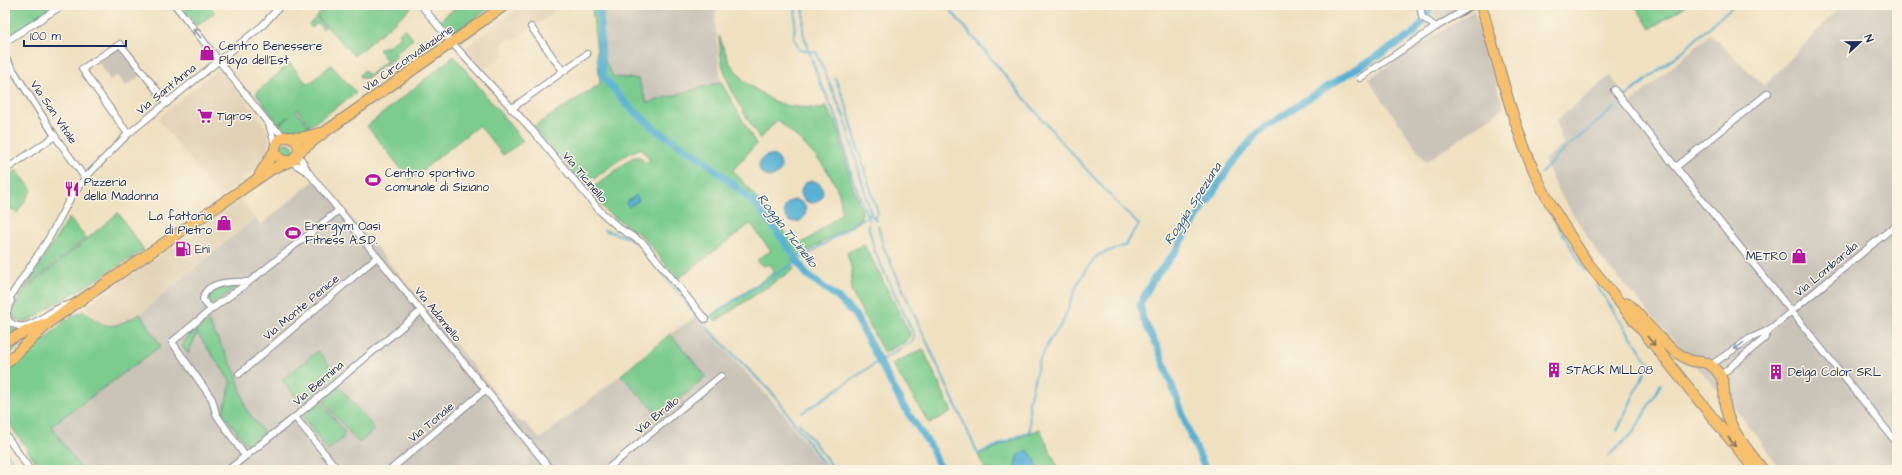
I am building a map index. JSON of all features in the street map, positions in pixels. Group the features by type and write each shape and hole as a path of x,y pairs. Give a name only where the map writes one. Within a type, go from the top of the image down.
{"main road":[{"name":"Via Circonvallazione","path":"298,153 326,131 505,5"},
{"path":"1481,5 1509,98 1540,184 1564,227 1587,262 1755,470"},
{"path":"257,179 279,140 288,137 310,136 326,131"},
{"path":"5,364 52,320 257,179 288,161 298,153 298,143 288,137"},
{"path":"275,148 277,157 288,161"},
{"path":"1600,278 1614,289 1672,348 1690,360 1703,361 1711,365 1721,375 1724,384 1724,401 1729,419 1763,470"},
{"path":"5,341 52,320"}],"street":[{"path":"5,42 63,5"},
{"path":"175,5 268,122 288,137"},
{"name":"Via Ticinello","path":"421,5 452,43 511,109 532,130 600,211 619,228 643,243 705,319"},
{"path":"1420,5 1422,16 1436,27"},
{"path":"1360,78 1436,27 1473,5"},
{"name":"Via Sant'Anna","path":"21,282 49,238 72,195 85,178 128,134 263,25 279,6"},
{"path":"531,27 563,71"},
{"path":"128,134 82,69 120,44 167,103"},
{"path":"511,109 587,54"},
{"name":"Via San Vitale","path":"5,57 85,178"},
{"path":"1614,90 1897,443"},
{"path":"1676,167 1768,93"},
{"path":"268,122 275,148"},
{"path":"5,170 56,136"},
{"path":"298,153 308,172"},
{"path":"288,161 308,172"},
{"name":"Via Adamello","path":"308,172 551,470"},
{"path":"245,456 216,414 212,399 172,342 213,308 249,282 339,210"},
{"name":"Via Lombardia","path":"1711,365 1749,339 1769,330 1897,224"},
{"name":"Via Monte Penice","path":"239,374 377,257"},
{"path":"21,282 6,312 10,321 16,325 24,326 32,324 59,307 78,302"},
{"path":"5,305 21,282"},
{"path":"213,308 208,306 203,300 205,292 211,287 230,282 249,282"},
{"name":"Via Bernina","path":"228,470 295,417 421,311"},
{"name":"Via Lombardia","path":"1721,375 1764,339 1769,330"},
{"name":"Via Brallo","path":"606,470 721,376"},
{"name":"Via Tonale","path":"390,470 485,390"},
{"path":"295,417 338,470"},
{"path":"5,434 30,470"}],"shaded area":[{"path":"523,5 550,5 554,13 514,40 508,39 502,44 505,54 483,71 479,70 461,51"},
{"path":"603,5 717,5 715,20 721,82 647,103 638,79 613,77 604,59"},
{"path":"1435,5 1463,5 1440,21 1433,16"},
{"path":"1842,5 1897,5 1897,470 1780,470 1753,430 1601,258 1557,189 1544,160 1563,144 1556,121 1610,76 1631,103 1710,34 1764,86"},
{"path":"1474,10 1504,108 1426,162 1368,79"},
{"path":"118,47 141,76 126,86 117,75 110,80 98,61"},
{"path":"220,69 266,128 270,141 263,164 220,198 158,119 216,70"},
{"path":"317,178 382,254 518,421 526,423 540,439 621,375 660,417 706,376 670,334 695,317 784,414 826,470 82,470 50,426 161,347 140,314 255,218 261,225"},
{"path":"241,200 255,218 140,314 116,326 100,324 86,306"}],"green space":[{"path":"5,5 50,5 53,8 5,40"},
{"path":"209,5 215,12 197,26 180,6"},
{"path":"318,5 409,5 411,8 354,56 317,16 323,11"},
{"path":"459,5 494,5 451,35 438,22"},
{"path":"592,5 603,5 604,59 613,77 638,79 647,103 721,82 756,144 733,170 796,245 809,239 842,213 839,194 821,162 804,144 777,120 760,139 730,87 722,63 719,36 729,62 745,82 773,101 789,106 821,109 824,108 825,105 837,125 851,182 862,211 861,219 798,257 792,259 794,269 716,321 710,316 775,272 770,264 764,266 758,263 758,259 771,251 751,224 678,279 642,236 608,213 589,191 633,157 640,157 645,163 650,160 641,148 626,155 584,186 533,127 600,84"},
{"path":"1635,5 1687,5 1650,29"},
{"path":"317,17 325,27 323,29 318,23 312,28 309,24"},
{"path":"405,29 413,39 395,53 397,56 367,78 361,78 360,75 364,70 369,75 387,61 379,50 384,46 386,48 401,36 399,33"},
{"path":"454,56 523,141 503,155 479,125 410,180 367,126"},
{"path":"290,63 305,82 310,83 331,65 356,93 310,126 297,109 296,111 311,129 298,131 286,130 279,125 290,116 278,124 256,93"},
{"path":"287,143 292,145 294,150 292,155 287,157 282,155 280,150 282,145"},
{"path":"17,170 32,190 17,213 5,205 5,178"},
{"path":"118,213 144,250 33,318 27,321 16,320 11,312 23,292"},
{"path":"69,218 86,238 23,290"},
{"path":"864,244 910,334 907,341 884,353 851,291 852,271 847,253"},
{"path":"238,285 215,303 208,303 207,296 211,291"},
{"path":"84,311 99,322 111,326 117,325 140,314 161,346 51,426 82,470 41,470 5,417 5,380 8,373 15,365 67,319"},
{"path":"208,321 236,373 246,409 264,433 247,445 223,413 231,382 197,333 188,354 182,346 186,339"},
{"path":"5,322 12,328 21,332 5,338"},
{"path":"670,334 706,376 660,417 621,375"},
{"path":"19,341 21,344 5,359 5,346"},
{"path":"923,349 952,412 929,423 892,364"},
{"path":"318,351 337,375 302,404 282,380"},
{"path":"339,387 375,429 359,443 323,401"},
{"path":"321,402 345,432 342,435 344,437 328,451 303,417"},
{"path":"1040,429 1059,470 986,470 978,455"}],"water":[{"path":"770,155 778,158 781,166 778,174 770,177 762,174 759,166 762,158"},
{"path":"812,181 820,184 823,192 820,200 812,203 804,200 801,192 804,184"},
{"path":"636,195 639,200 629,207 626,203"},
{"path":"795,200 803,203 806,211 803,219 795,222 787,219 784,211 787,203"},
{"path":"1027,450 1035,459 1038,470 1014,470 1018,455"}],"waterway":[{"name":"Roggia Ticinello","path":"600,5 601,63 604,77 626,104 656,130 704,160 758,206 807,275 837,297 855,315 902,404 931,447 941,470"},
{"path":"796,5 794,37 799,50 816,52 844,117 871,214 876,221"},
{"path":"804,5 803,32 808,49 819,80 839,123 852,177 869,221"},
{"path":"878,225 883,246 978,454 1030,431 1029,401 1039,361 1050,340 1063,322 1077,285 1098,255 1126,245 1139,225 1064,145 946,5"},
{"name":"Roggia Speziana","path":"1427,17 1431,5"},
{"path":"1625,97 1684,50 1734,5"},
{"name":"Roggia Speziana","path":"1206,470 1191,437 1158,348 1143,319 1140,304 1153,280 1175,252 1230,166 1257,133 1309,98 1413,34 1422,23"},
{"path":"835,78 846,104 878,213 874,218"},
{"path":"1541,173 1564,150 1616,106"},
{"path":"1533,180 1536,186"},
{"path":"1544,203 1585,270"},
{"path":"708,318 871,214"},
{"path":"802,413 876,363 913,341 914,335 875,252 868,225"},
{"path":"604,230 629,238 640,245 702,323"},
{"path":"1596,285 1649,363 1617,431"},
{"path":"703,321 702,323 776,397 828,470"},
{"path":"1608,456 1633,433 1661,384"},
{"path":"799,423 835,470"},
{"path":"5,451 19,470"}],"place":[{"name":"Centro Benessere Playa dell'Est","path":"207,53"},
{"name":"Tigros","path":"205,116"},
{"name":"Centro sportivo comunale di Siziano","path":"373,180"},
{"name":"Pizzeria della Madonna","path":"72,189"},
{"name":"La fattoria di Pietro","path":"224,223"},
{"name":"Energym Oasi Fitness A.S.D.","path":"293,233"},
{"name":"Eni","path":"183,249"},
{"name":"METRO","path":"1799,256"},
{"name":"STACK MILL08","path":"1554,370"},
{"name":"Delga Color SRL","path":"1776,372"}]}
